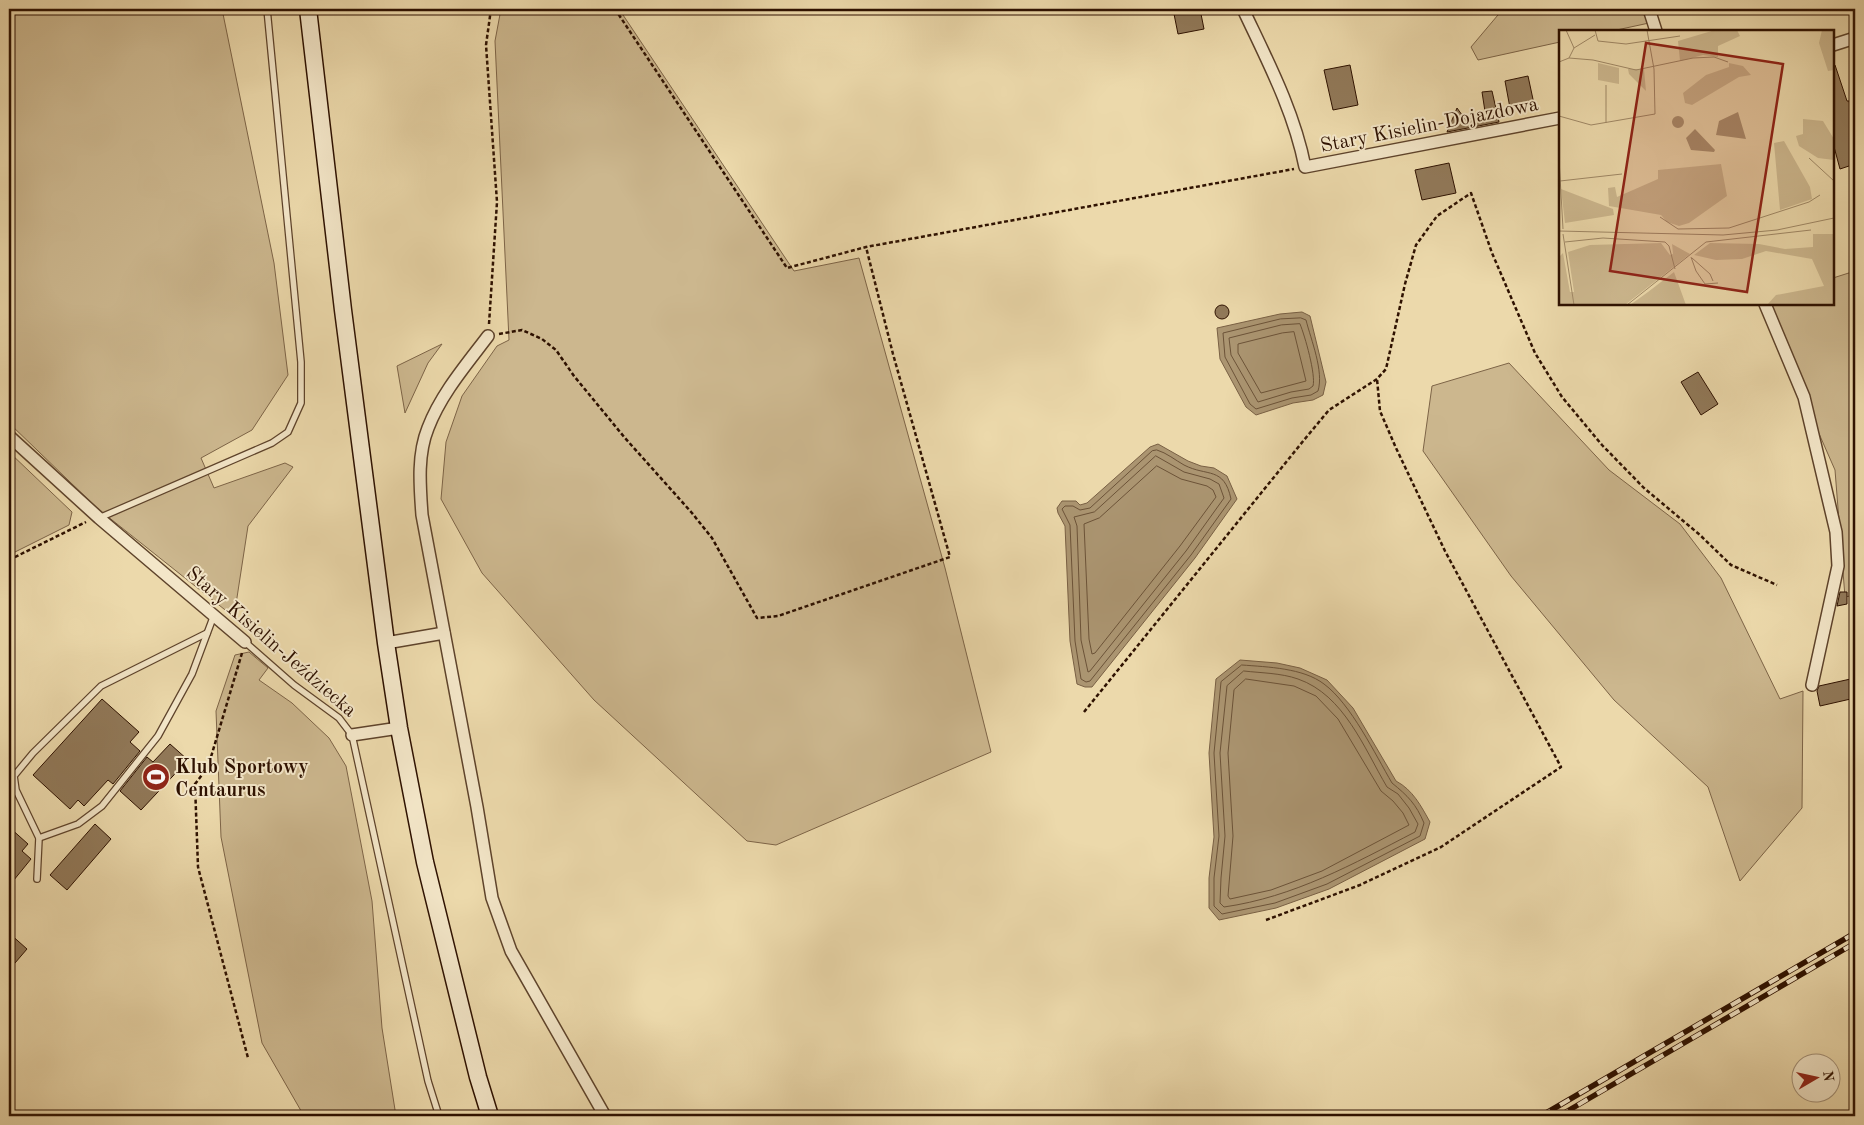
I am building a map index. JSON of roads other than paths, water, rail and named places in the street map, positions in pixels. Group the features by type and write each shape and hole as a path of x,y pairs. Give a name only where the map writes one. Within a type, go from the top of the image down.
{"main road":[{"path":"308,9 343,310 386,643 399,728 426,862 478,1077 490,1116"}],"street":[{"name":"Stary Kisielin-Dojazdowa","path":"1243,9 1284,96 1302,152 1305,168 1559,118"},
{"path":"1649,9 1656,30"},
{"path":"1834,45 1855,38"},
{"path":"1765,305 1804,398 1836,532 1838,566 1812,684"},
{"path":"488,336 441,400 427,430 421,459 420,488 422,515 477,807 492,898 511,951 605,1116"},
{"name":"Stary Kisielin-Jeździecka","path":"9,436 99,518 245,642"},
{"path":"386,643 444,633"},
{"path":"352,735 399,728"}],"lane":[{"path":"99,518 272,444 288,432 301,403 302,362 267,9"},
{"path":"39,838 78,824 102,806 158,736 192,674 214,615"},
{"path":"38,879 39,838 16,790 14,776 33,753 101,686 207,633"},
{"name":"Stary Kisielin-Jeździecka","path":"245,642 294,685 339,718 352,735 426,1071 439,1116"}],"water":[{"path":"1302,312 1310,316 1326,382 1323,395 1313,400 1293,403 1256,415 1246,407 1220,359 1217,328 1280,314"},
{"path":"1158,444 1188,461 1214,468 1227,476 1237,499 1195,558 1092,687 1085,687 1077,684 1070,641 1065,526 1057,508 1062,501 1076,501 1080,505 1087,503 1150,447"},
{"path":"1240,660 1277,663 1300,668 1327,680 1353,708 1396,781 1412,794 1430,822 1425,839 1329,889 1276,908 1219,920 1209,908 1209,878 1214,837 1209,753 1216,679"}],"railway":[{"path":"1541,1116 1855,933"},
{"path":"1559,1116 1855,943"}],"place":[{"name":"Klub Sportowy Centaurus","path":"156,777"}]}
